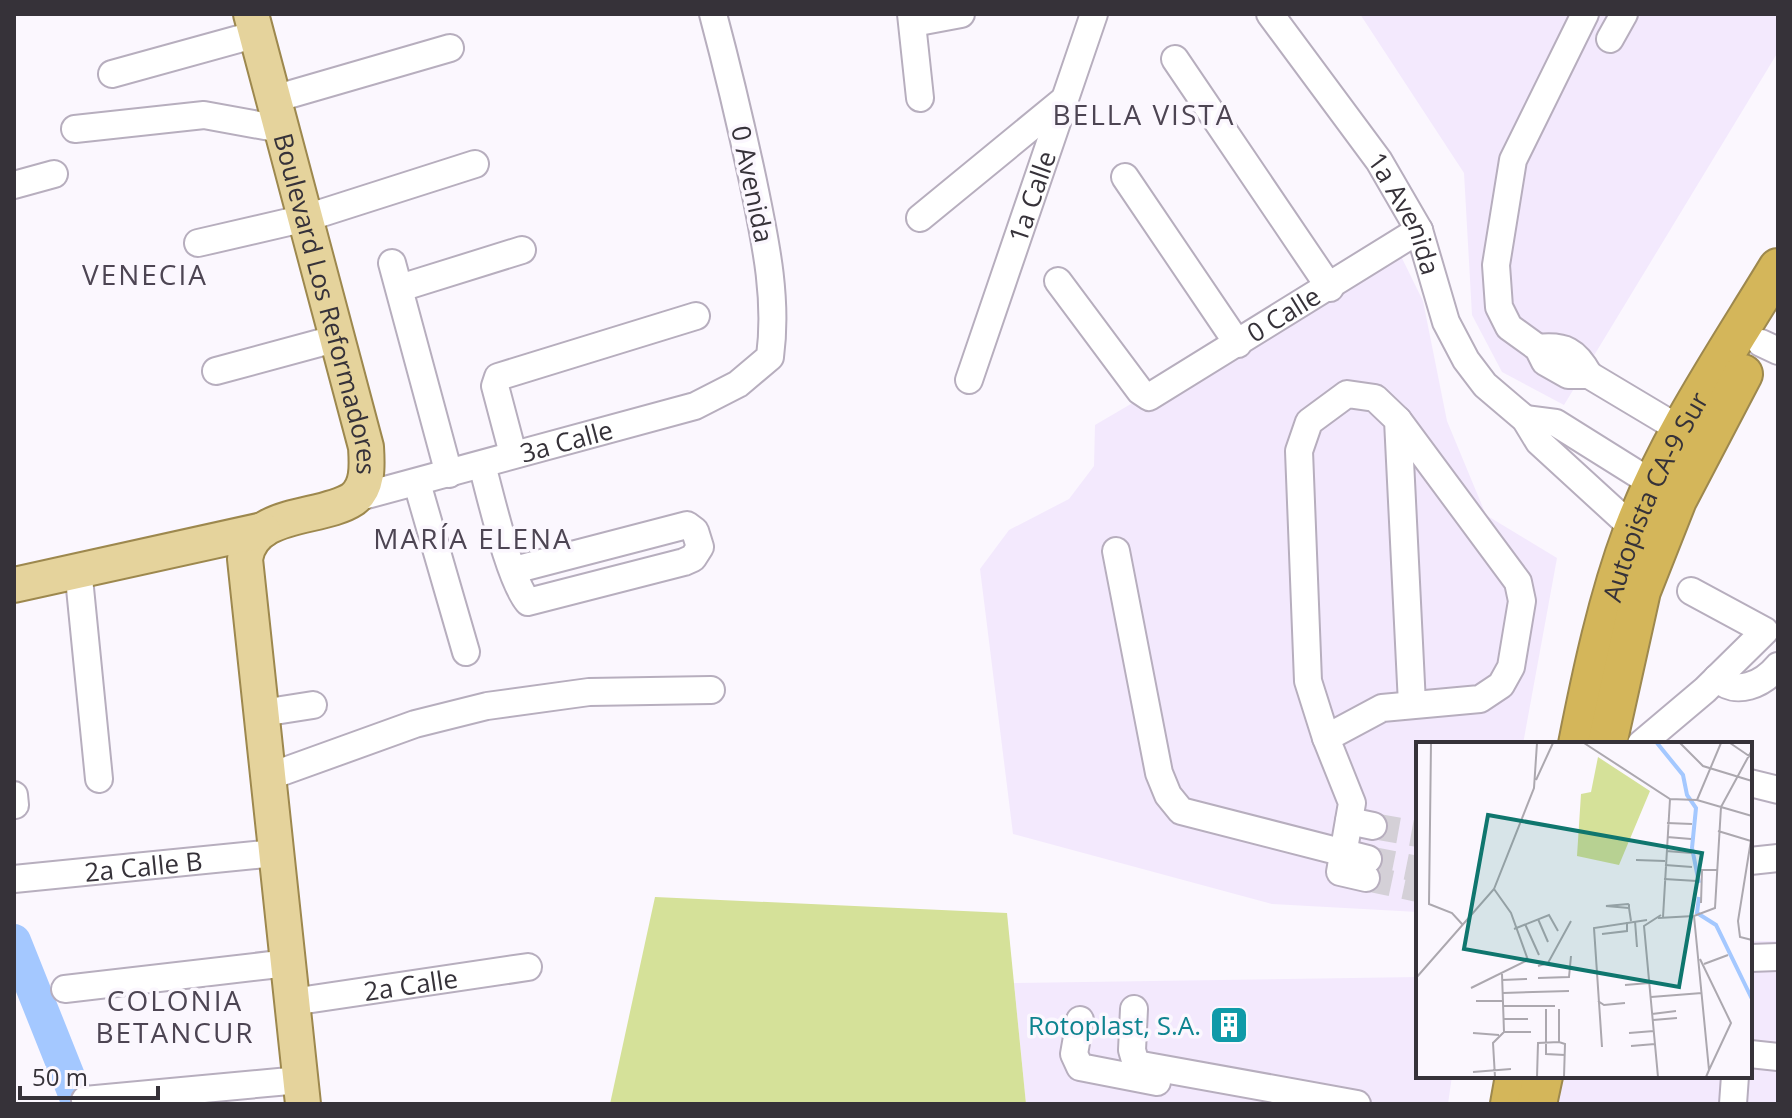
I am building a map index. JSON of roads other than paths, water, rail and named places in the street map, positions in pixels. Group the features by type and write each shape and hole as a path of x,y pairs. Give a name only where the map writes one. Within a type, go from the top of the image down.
{"highway":[{"name":"Autopista CA-9 Sur","path":"1601,740 1611,603 1634,529 1681,430 1778,268"},
{"name":"Autopista CA-9 Sur","path":"1601,740 1646,578 1677,500 1772,336"},
{"path":"1510,1104 1515,1078"},
{"path":"1537,1104 1543,1078"}],"main road":[{"name":"Boulevard Los Reformadores","path":"232,549 246,551 263,530 352,499 363,486 367,471 366,447 254,24"},
{"path":"14,585 78,568 232,549 262,713 302,1092"}],"street":[{"name":"0 Avenida","path":"713,14 733,87 768,251 775,319 770,357"},
{"path":"920,98 912,19 961,14"},
{"name":"1a Calle","path":"969,380 1094,14"},
{"name":"1a Avenida","path":"1270,14 1379,161 1419,230 1446,322 1466,360 1485,385 1525,419 1539,442 1634,529"},
{"path":"1585,14 1513,160 1496,265 1499,307 1509,327 1538,348 1545,362 1568,375 1589,375 1681,430"},
{"path":"1610,39 1624,14"},
{"path":"112,74 254,24"},
{"path":"75,129 204,115 277,114 450,48"},
{"path":"1175,59 1330,288"},
{"path":"920,218 1065,99"},
{"path":"198,243 306,218 475,164"},
{"path":"14,185 54,174"},
{"path":"1125,177 1238,344"},
{"name":"0 Calle","path":"1058,281 1140,391 1149,397 1330,288 1419,230"},
{"path":"449,474 396,275 522,250"},
{"path":"513,454 495,386 498,377 696,316"},
{"path":"216,371 338,338"},
{"name":"3a Calle","path":"352,499 695,406 738,384 770,357"},
{"path":"1116,551 1159,773 1168,795 1181,811 1360,837 1326,738 1308,681 1299,451 1309,422 1347,394 1375,398 1398,420 1508,565 1522,601 1511,667 1501,685 1480,699 1382,708 1326,738"},
{"name":"1a Avenida","path":"1525,419 1556,423 1655,485"},
{"path":"1398,420 1412,704"},
{"path":"482,465 514,570 522,595 528,602 684,562 693,558 700,547 695,531 687,525 514,570"},
{"path":"417,483 466,652"},
{"path":"78,568 99,779"},
{"path":"1601,740 1717,678 1772,634 1691,591"},
{"path":"1717,678 1725,686 1737,689 1751,686 1778,666"},
{"path":"268,777 415,724 487,706 589,692 711,690"},
{"path":"262,713 313,705"},
{"path":"1752,784 1778,790"},
{"name":"2a Calle B","path":"14,879 275,853"},
{"path":"1752,861 1778,858"},
{"path":"1752,958 1778,957"},
{"path":"65,989 288,963"},
{"name":"2a Calle","path":"292,1002 528,967"},
{"path":"1134,1009 1132,1050 1136,1064 1357,1104"},
{"path":"1080,1020 1074,1054 1080,1067 1270,1104"},
{"path":"1752,1054 1778,1057"},
{"path":"1733,1104 1735,1078"},
{"path":"85,1100 302,1092"}],"waterway":[{"path":"14,941 79,1104"}],"tunnel":[{"path":"1373,826 1416,834"},
{"path":"1368,859 1416,869"},
{"path":"1366,878 1416,889"}],"place":[{"name":"Rotoplast, S.A.","path":"1229,1025"}],"district":[{"name":"BELLA VISTA","path":"1144,114"},
{"name":"VENECIA","path":"145,274"},
{"name":"MARÍA ELENA","path":"473,538"},
{"name":"COLONIA BETANCUR","path":"175,1016"}]}
